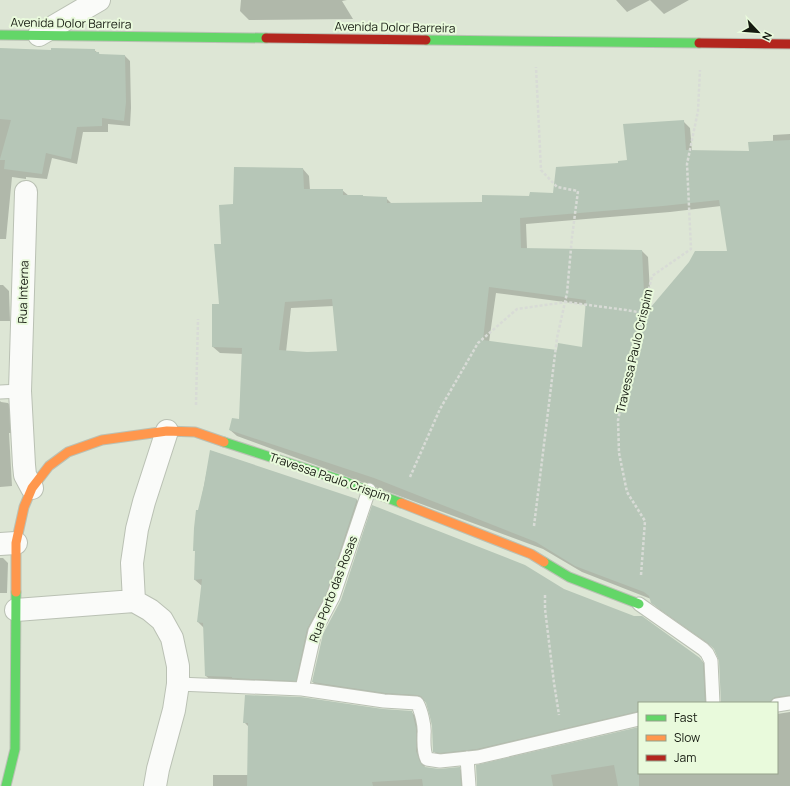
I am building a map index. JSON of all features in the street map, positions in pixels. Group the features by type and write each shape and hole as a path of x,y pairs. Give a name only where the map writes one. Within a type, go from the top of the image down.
{"street":[{"path":"39,35 98,0"},
{"name":"Avenida Dolor Barreira","path":"0,34 790,44"},
{"name":"Rua Interna","path":"26,192 10,392 25,476 32,488"},
{"path":"134,601 132,563 137,529 144,502 167,431"},
{"name":"Travessa Paulo Crispim","path":"6,786 16,749 16,610 8,543 32,488 49,466 68,452 102,440 167,431 195,432 369,490 531,554 569,577 639,604"},
{"path":"16,610 134,601 150,610 162,620 172,638 178,666 178,684 174,710 158,769 156,786"}],"lane":[{"name":"Rua Porto das Rosas","path":"302,689 316,630 333,597 369,490"},
{"name":"Travessa Paulo Crispim","path":"639,604 707,653 711,661 713,702"},
{"path":"178,684 302,689 384,701 417,703 425,732 423,744 425,754 427,759 440,761 478,757 638,719"},
{"path":"778,705 790,703"},
{"path":"467,758 469,786"}],"path":[{"path":"531,554 557,338 566,302 578,191 557,186 541,170 535,40"},
{"name":"Travessa Paulo Crispim","path":"639,604 645,520 627,492 619,453 618,420 652,276 691,249 687,164 698,111 701,42"},
{"path":"399,502 440,409 478,343 516,309 566,302 643,313"},
{"path":"195,432 198,319"},
{"path":"544,562 545,609 554,682 563,737"}],"building":[{"path":"0,48 51,50 51,48 95,49 95,52 99,52 99,54 125,55 126,102 124,121 102,118 102,126 77,127 71,159 46,153 42,174 4,169 5,160 0,159 11,120 0,119"},
{"path":"684,120 686,150 749,151 748,142 790,140 790,695 775,697 770,702 721,702 719,661 714,649 708,643 651,603 649,596 644,592 575,566 536,542 374,478 229,430 232,418 239,419 242,348 212,347 212,304 219,304 214,244 221,244 219,205 233,204 234,167 303,168 304,189 343,189 343,195 387,197 387,203 482,202 482,195 529,196 530,192 553,193 556,167 618,163 618,161 627,160 623,124","holes":["719,200 727,251 695,251 689,262 645,314 642,250 521,248 520,218","489,287 586,300 582,347 558,343 557,350 483,340","332,299 337,351 307,352 279,350 285,302"]},
{"path":"210,450 357,499 326,594 307,629 296,681 205,676 203,623 197,622 202,579 194,580 195,551 193,551 196,510 198,510 204,485"},
{"path":"372,505 525,565 564,589 634,616 642,616 700,658 703,663 705,702 638,702 638,711 477,749 440,753 433,752 432,726 426,703 421,696 385,693 312,682 323,634 341,600"},
{"path":"245,695 301,697 383,709 412,711 416,728 416,751 420,762 425,767 439,769 460,767 461,786 423,786 422,779 372,782 373,786 247,786 248,723 243,723"},
{"path":"638,727 639,786 618,786 614,765 551,775 553,786 477,786 476,765"}],"traffic: fast":[{"path":"0,35 266,38"},
{"path":"426,40 699,43"},
{"path":"224,442 335,478 401,503"},
{"path":"544,562 569,577 639,604"},
{"path":"6,786 15,749 16,592"}],"traffic: slow":[{"path":"16,592 16,543 24,507 32,488 49,466 68,452 102,440 167,431 195,432 224,442"},
{"path":"401,503 531,554 544,562"}],"traffic: jam":[{"path":"266,38 426,40"},
{"path":"699,43 790,44"}]}
